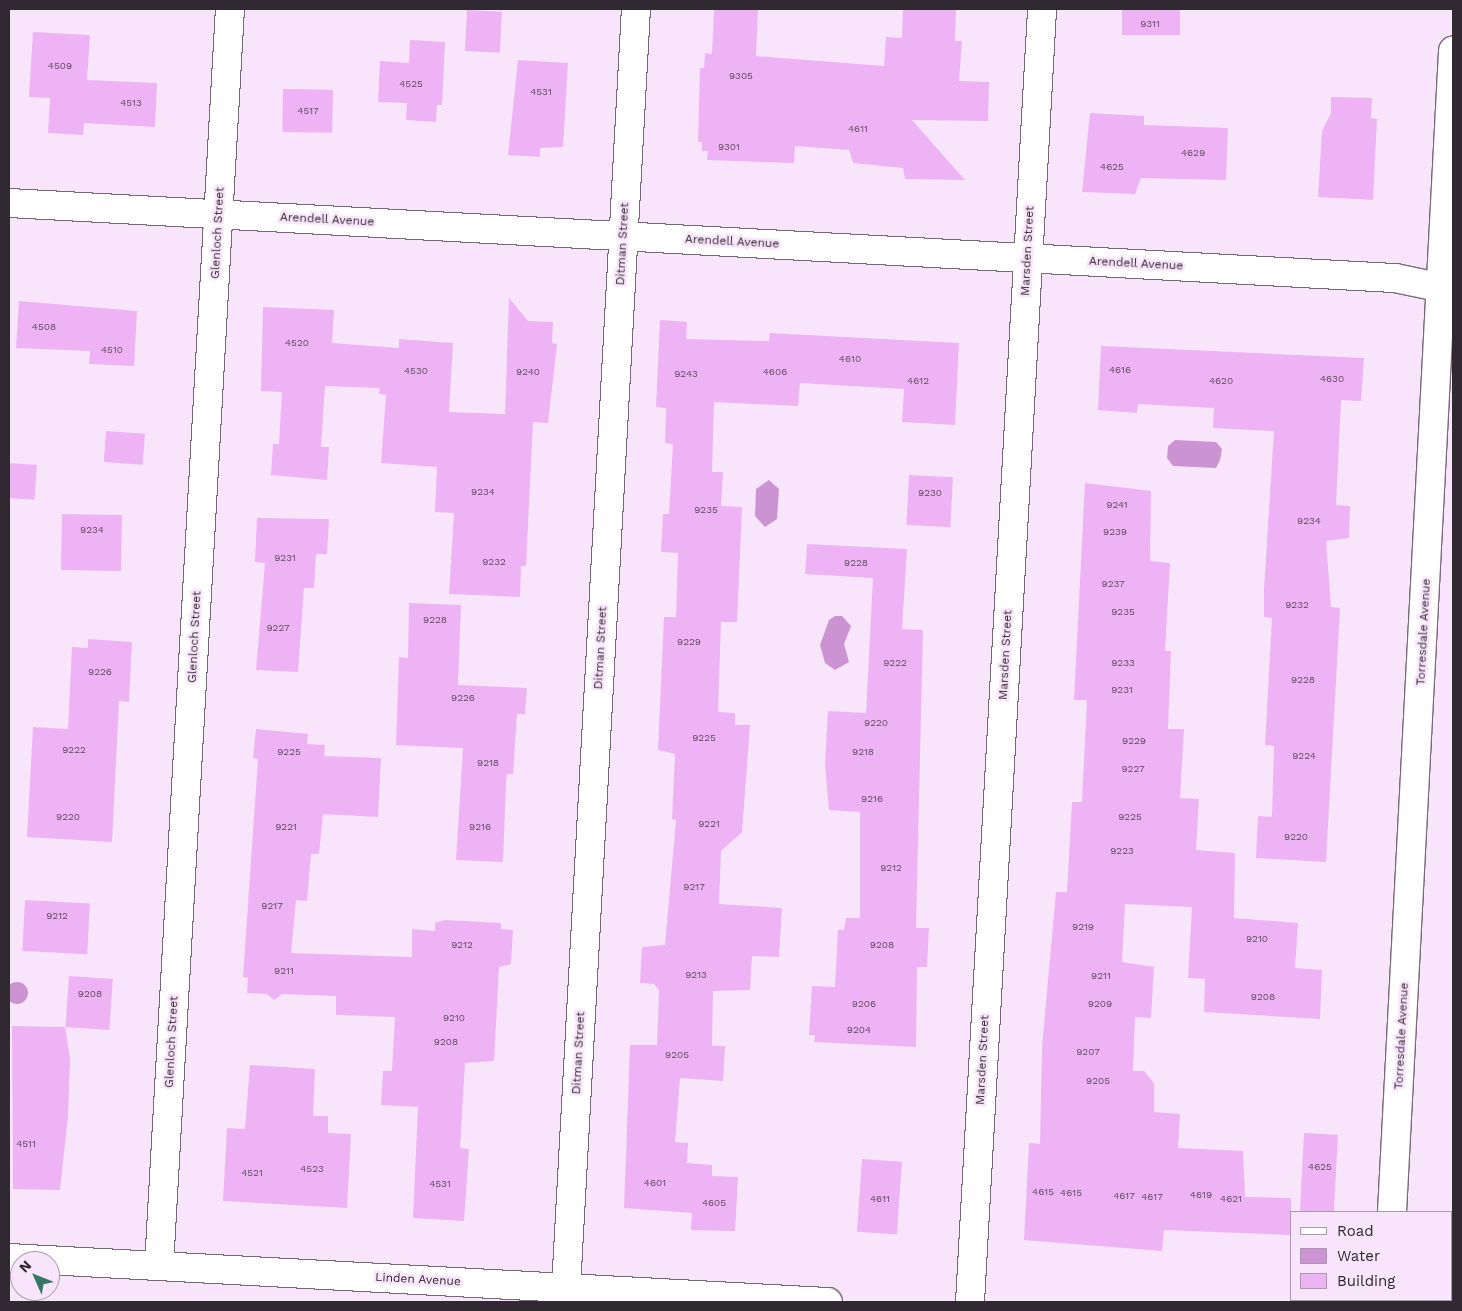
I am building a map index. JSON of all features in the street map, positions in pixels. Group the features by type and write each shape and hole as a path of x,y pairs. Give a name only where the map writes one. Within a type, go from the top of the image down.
{"street":[{"name":"Glenloch Street","path":"158,1266 230,9"},
{"name":"Ditman Street","path":"566,1288 636,9"},
{"name":"Marsden Street","path":"970,1302 1042,9"},
{"name":"Torresdale Avenue","path":"1392,1211 1448,288 1453,51"},
{"name":"Arendell Avenue","path":"9,203 1395,278 1448,288"},
{"name":"Linden Avenue","path":"9,1258 828,1302"}],"water":[{"path":"1175,440 1216,442 1222,449 1216,468 1173,466 1167,458 1168,446"},
{"path":"769,480 779,489 777,519 765,527 755,516 756,489"},
{"path":"835,616 842,616 851,626 844,644 849,662 835,670 825,663 820,645 829,620"},
{"path":"17,982 25,985 28,993 25,1001 17,1004 9,1001 6,993 9,985"}],"building":[{"path":"714,9 758,9 756,56 884,66 886,37 902,38 903,9 956,9 955,41 962,41 959,81 989,82 988,121 912,120 965,180 905,179 903,168 853,163 849,150 795,146 794,163 707,160 708,151 702,151 702,142 698,142 700,68 704,68 705,53 712,54"},
{"path":"1122,9 1180,9 1180,35 1122,35"},
{"path":"467,10 502,12 500,53 465,51"},
{"path":"33,32 90,35 87,80 157,83 155,127 84,123 83,135 48,133 50,98 29,97"},
{"path":"410,40 445,42 442,105 437,105 436,122 406,120 407,103 378,102 380,61 409,63"},
{"path":"518,60 568,63 563,147 540,148 540,157 508,155"},
{"path":"283,89 333,90 332,133 282,132"},
{"path":"1331,97 1372,98 1371,118 1377,119 1373,200 1318,197 1322,131 1331,113"},
{"path":"1090,113 1144,116 1144,125 1228,128 1226,180 1141,178 1135,194 1082,192"},
{"path":"509,298 528,321 553,322 552,343 557,344 548,423 533,422 526,566 521,566 520,597 449,594 454,513 435,512 437,467 381,463 386,395 379,394 380,388 325,386 321,447 329,447 327,480 271,475 273,444 279,444 282,392 261,391 263,307 334,310 332,343 399,348 399,339 453,343 449,412 505,414"},
{"path":"19,301 137,311 134,366 89,364 90,351 16,348"},
{"path":"660,320 687,322 686,339 769,341 770,333 959,343 955,425 902,422 904,389 800,383 798,406 714,402 712,472 723,472 721,506 742,507 737,622 721,622 718,712 735,713 735,725 750,725 742,832 721,851 719,904 782,908 779,957 752,956 750,990 713,991 712,1046 725,1046 723,1081 680,1078 675,1142 688,1143 687,1163 712,1165 712,1176 738,1177 735,1231 691,1230 692,1213 624,1208 630,1045 657,1045 659,990 654,984 640,983 642,947 665,945 676,820 672,819 675,754 658,750 664,617 676,617 678,553 661,552 663,514 669,514 673,444 665,443 666,408 656,407"},
{"path":"1101,346 1364,358 1361,401 1341,400 1336,505 1350,506 1349,538 1326,541 1331,607 1340,608 1326,862 1256,858 1258,816 1272,817 1274,746 1265,745 1272,618 1264,617 1264,589 1274,431 1213,428 1214,408 1138,404 1137,413 1098,410"},
{"path":"106,431 145,434 143,465 104,462"},
{"path":"9,463 37,465 34,500 9,498"},
{"path":"909,475 953,477 950,527 906,525"},
{"path":"1085,483 1151,491 1150,561 1170,563 1165,651 1171,651 1168,729 1184,729 1180,798 1199,799 1196,850 1235,853 1234,918 1298,923 1295,968 1322,970 1320,1019 1204,1012 1205,979 1188,978 1192,907 1125,904 1122,962 1154,967 1151,1018 1135,1017 1133,1071 1144,1071 1154,1083 1154,1112 1180,1114 1178,1148 1243,1151 1245,1197 1291,1198 1290,1235 1164,1230 1162,1251 1024,1240 1029,1143 1040,1144 1042,1047 1056,892 1067,892 1072,802 1082,802 1087,700 1074,700"},
{"path":"62,514 122,515 121,571 61,570"},
{"path":"257,518 329,519 327,554 316,554 314,588 304,588 298,672 256,670 265,563 255,562"},
{"path":"807,544 907,549 902,629 923,630 916,928 929,928 927,967 917,967 916,1047 814,1042 815,1035 809,1035 812,986 835,987 838,930 844,930 846,918 860,918 860,812 829,810 825,765 828,711 866,713 873,578 805,574"},
{"path":"409,603 461,605 458,685 527,688 525,714 517,714 513,774 507,774 503,862 456,860 463,748 396,745 399,657 408,658"},
{"path":"88,639 132,642 129,702 119,701 112,842 27,837 33,727 68,729 72,647 88,648"},
{"path":"256,729 308,734 307,744 325,745 324,756 381,758 378,817 323,814 319,854 311,854 307,901 296,900 291,953 412,957 412,929 435,931 435,923 445,920 501,923 501,929 513,930 511,964 499,967 494,1061 465,1063 460,1148 469,1149 464,1221 413,1218 418,1107 381,1105 383,1071 392,1071 395,1017 336,1015 336,996 282,994 274,1000 267,994 247,993 248,978 243,977 258,759 253,758"},
{"path":"25,900 90,903 87,954 22,951"},
{"path":"69,976 113,979 109,1030 65,1027"},
{"path":"12,1026 65,1027 70,1058 68,1116 60,1190 13,1189"},
{"path":"250,1065 315,1069 313,1116 328,1116 328,1133 351,1134 347,1208 223,1201 227,1128 245,1129"},
{"path":"1304,1133 1338,1135 1334,1211 1300,1211"},
{"path":"862,1159 902,1162 897,1235 857,1232"}]}
